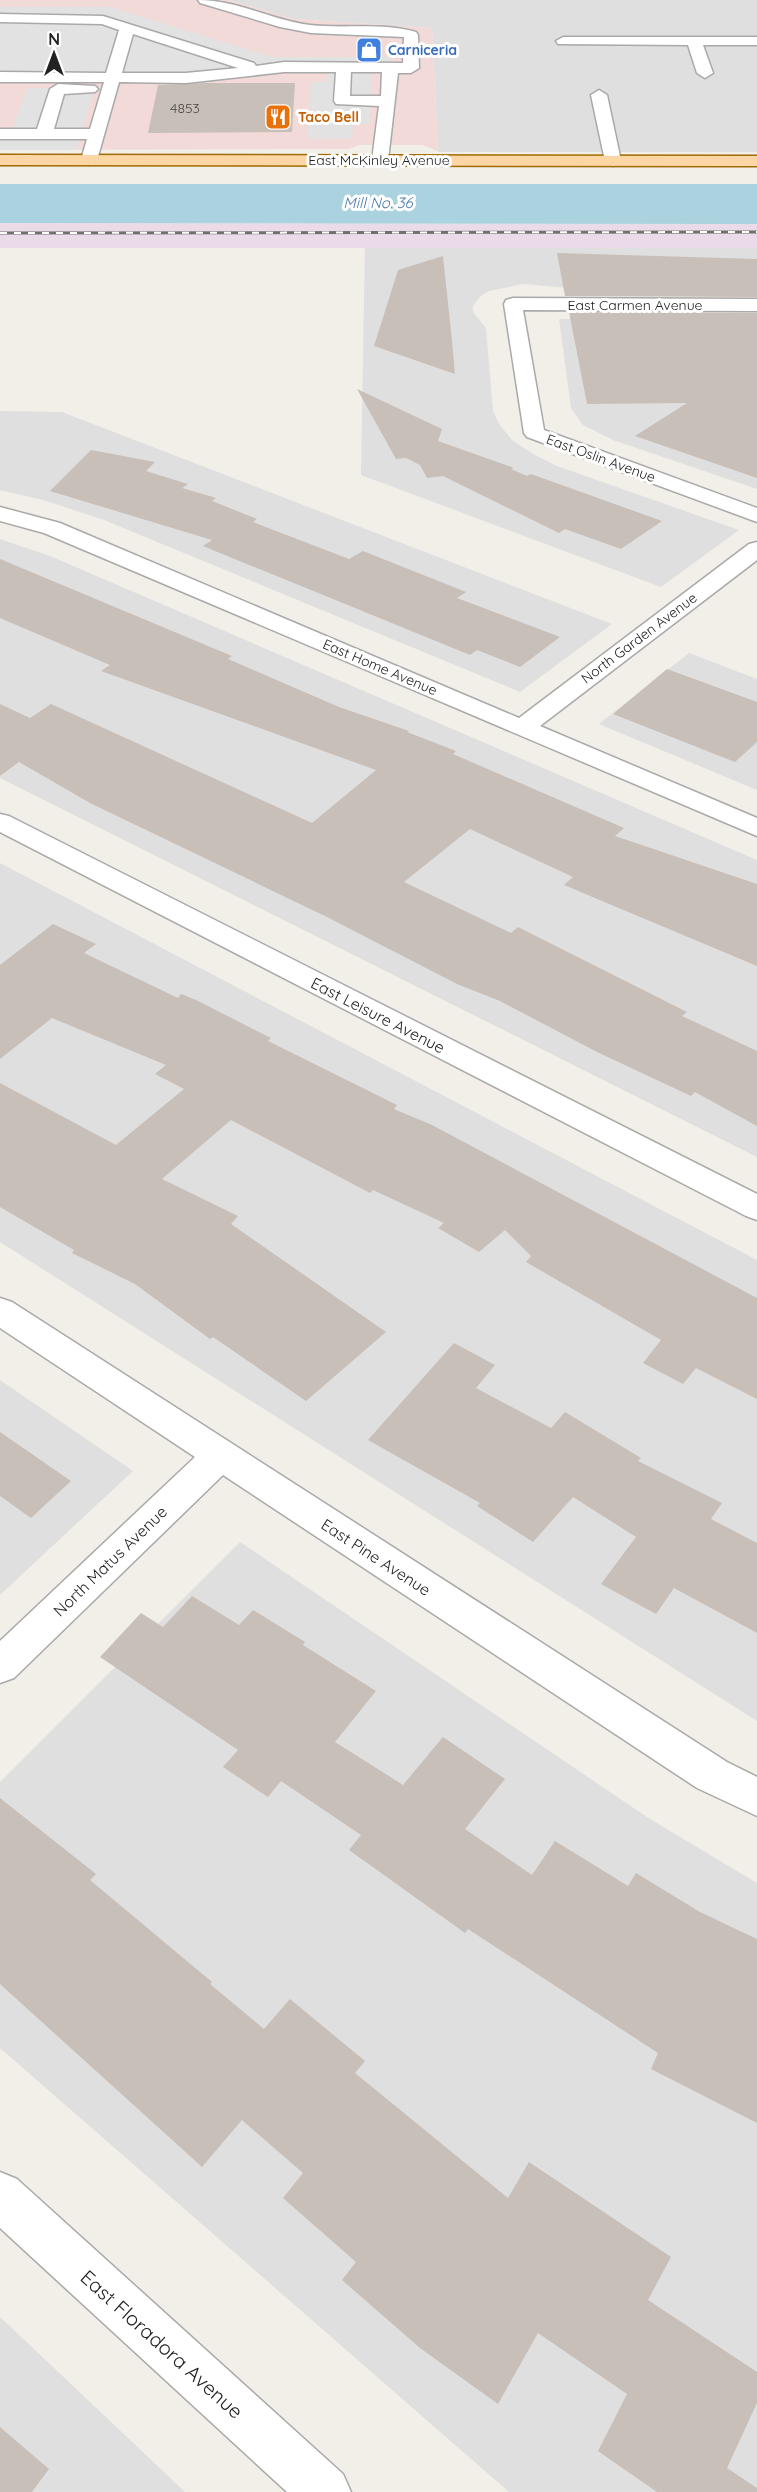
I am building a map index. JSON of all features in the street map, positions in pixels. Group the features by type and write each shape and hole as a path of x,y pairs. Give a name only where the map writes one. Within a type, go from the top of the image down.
{"main road":[{"name":"East McKinley Avenue","path":"0,160 757,161"},
{"path":"0,175 98,168 354,167 375,164 380,160"},
{"name":"East McKinley Avenue","path":"0,175 757,176"}],"street":[{"path":"44,134 58,89 284,67 411,68 411,35 397,31 311,29 285,24 205,0"},
{"path":"0,18 94,19 262,70"},
{"path":"89,160 127,28"},
{"path":"563,41 757,41"},
{"path":"694,41 705,73"},
{"path":"344,68 342,101 388,101"},
{"path":"380,160 390,68"},
{"path":"0,77 111,83"},
{"path":"599,95 613,161"},
{"path":"0,134 97,134"},
{"name":"East Carmen Avenue","path":"513,304 757,305"},
{"name":"East Oslin Avenue","path":"513,304 534,433 757,515"},
{"name":"East Home Avenue","path":"0,514 52,528 757,828"},
{"name":"North Garden Avenue","path":"522,728 757,549"},
{"name":"East Leisure Avenue","path":"0,822 757,1208"},
{"name":"East Pine Avenue","path":"0,1311 219,1456 712,1775 757,1797"},
{"name":"North Matus Avenue","path":"0,1666 219,1456"},
{"name":"East Floradora Avenue","path":"0,2196 325,2492"}],"shaded area":[{"path":"0,0 229,0 294,19 432,28 438,151 422,145 360,145 349,149 0,150"},
{"path":"229,0 757,0 757,152 438,152 432,28 294,19"},
{"path":"0,7 110,7 272,57 390,57 391,65 204,72 0,72"},
{"path":"327,73 371,73 370,124 353,124 352,139 307,139 311,82 326,82"},
{"path":"27,88 94,88 76,150 0,150 0,128 13,128"},
{"path":"0,223 757,224 757,248 0,248"},
{"path":"365,242 757,242 757,289 568,288 523,284 489,291 481,296 473,306 473,312 486,328 493,411 499,424 512,440 557,466 739,530 661,587 361,475"},
{"path":"559,319 757,319 757,489 613,440 583,425 571,408"},
{"path":"0,411 62,412 612,624 520,692 104,520 43,500 0,490"},
{"path":"0,539 50,556 757,860 757,1157 0,778"},
{"path":"689,653 757,679 757,790 599,724"},
{"path":"0,863 757,1260 757,1721 0,1242"},
{"path":"0,1380 133,1471 0,1595"},
{"path":"240,1542 650,1819 757,1883 757,2492 509,2492 0,2048 0,1782"},
{"path":"0,2317 51,2365 185,2492 0,2492"}],"water":[{"name":"Mill No. 36","path":"0,184 757,184 757,224 0,223"}],"building":[{"path":"295,83 292,132 148,133 158,85"},
{"path":"557,253 757,259 757,297 565,296"},
{"path":"443,256 455,374 374,346 398,270"},
{"path":"569,312 757,313 757,478 635,436 687,403 587,404"},
{"path":"357,389 442,429 438,441 514,468 511,469 527,476 531,474 662,521 621,549 565,529 559,533 443,476 427,478 420,465 406,458 396,459"},
{"path":"91,450 155,462 146,471 188,484 182,488 216,498 212,501 257,519 253,522 349,559 363,551 466,592 457,598 560,637 520,667 477,650 470,655 203,546 212,540 50,491"},
{"path":"0,559 232,656 228,659 339,707 409,731 407,732 456,751 453,754 624,828 615,836 757,884 757,966 564,885 573,877 470,829 404,882 511,933 518,927 687,1012 682,1016 757,1051 757,1126 695,1092 691,1096 597,1052 500,1001 457,984 327,917 90,803 19,762 0,776 0,704 30,718 51,704 312,823 376,770 101,671 110,665 0,618"},
{"path":"667,669 757,702 757,742 735,762 613,714"},
{"path":"53,924 96,944 84,953 178,998 181,994 196,1000 271,1038 268,1041 397,1105 394,1109 432,1125 757,1298 757,1399 696,1368 683,1384 643,1363 661,1340 526,1262 531,1256 505,1230 479,1252 438,1228 444,1223 373,1190 370,1193 231,1120 162,1179 238,1216 231,1224 386,1332 306,1401 213,1337 210,1339 135,1284 72,1253 74,1250 0,1207 0,1083 116,1145 184,1089 155,1074 166,1065 52,1018 0,1059 0,965"},
{"path":"454,1343 495,1365 476,1388 551,1428 565,1412 641,1458 638,1461 722,1503 711,1519 757,1543 757,1633 674,1588 656,1614 601,1584 636,1537 573,1497 533,1542 477,1506 480,1503 368,1440"},
{"path":"0,1432 71,1481 31,1518 0,1496"},
{"path":"192,1596 239,1625 253,1610 305,1642 303,1645 376,1691 335,1742 403,1785 443,1737 505,1779 465,1829 532,1875 555,1841 628,1886 636,1873 700,1912 757,1939 757,2123 651,2069 658,2053 468,1929 465,1933 349,1850 361,1835 281,1781 268,1797 223,1767 238,1750 100,1657 141,1613 163,1627"},
{"path":"0,1798 96,1874 90,1880 212,1982 210,1984 264,2029 290,1999 365,2061 355,2073 508,2198 529,2162 671,2257 648,2300 757,2372 757,2403 727,2468 757,2488 757,2492 657,2492 598,2451 627,2394 538,2333 498,2404 420,2348 342,2280 356,2262 283,2198 303,2173 242,2120 202,2167 0,1984"},
{"path":"0,2427 49,2469 32,2492 0,2492"}],"railway":[{"path":"0,233 757,232"}],"place":[{"name":"Carniceria","path":"369,50"},
{"name":"Taco Bell","path":"278,117"}]}
